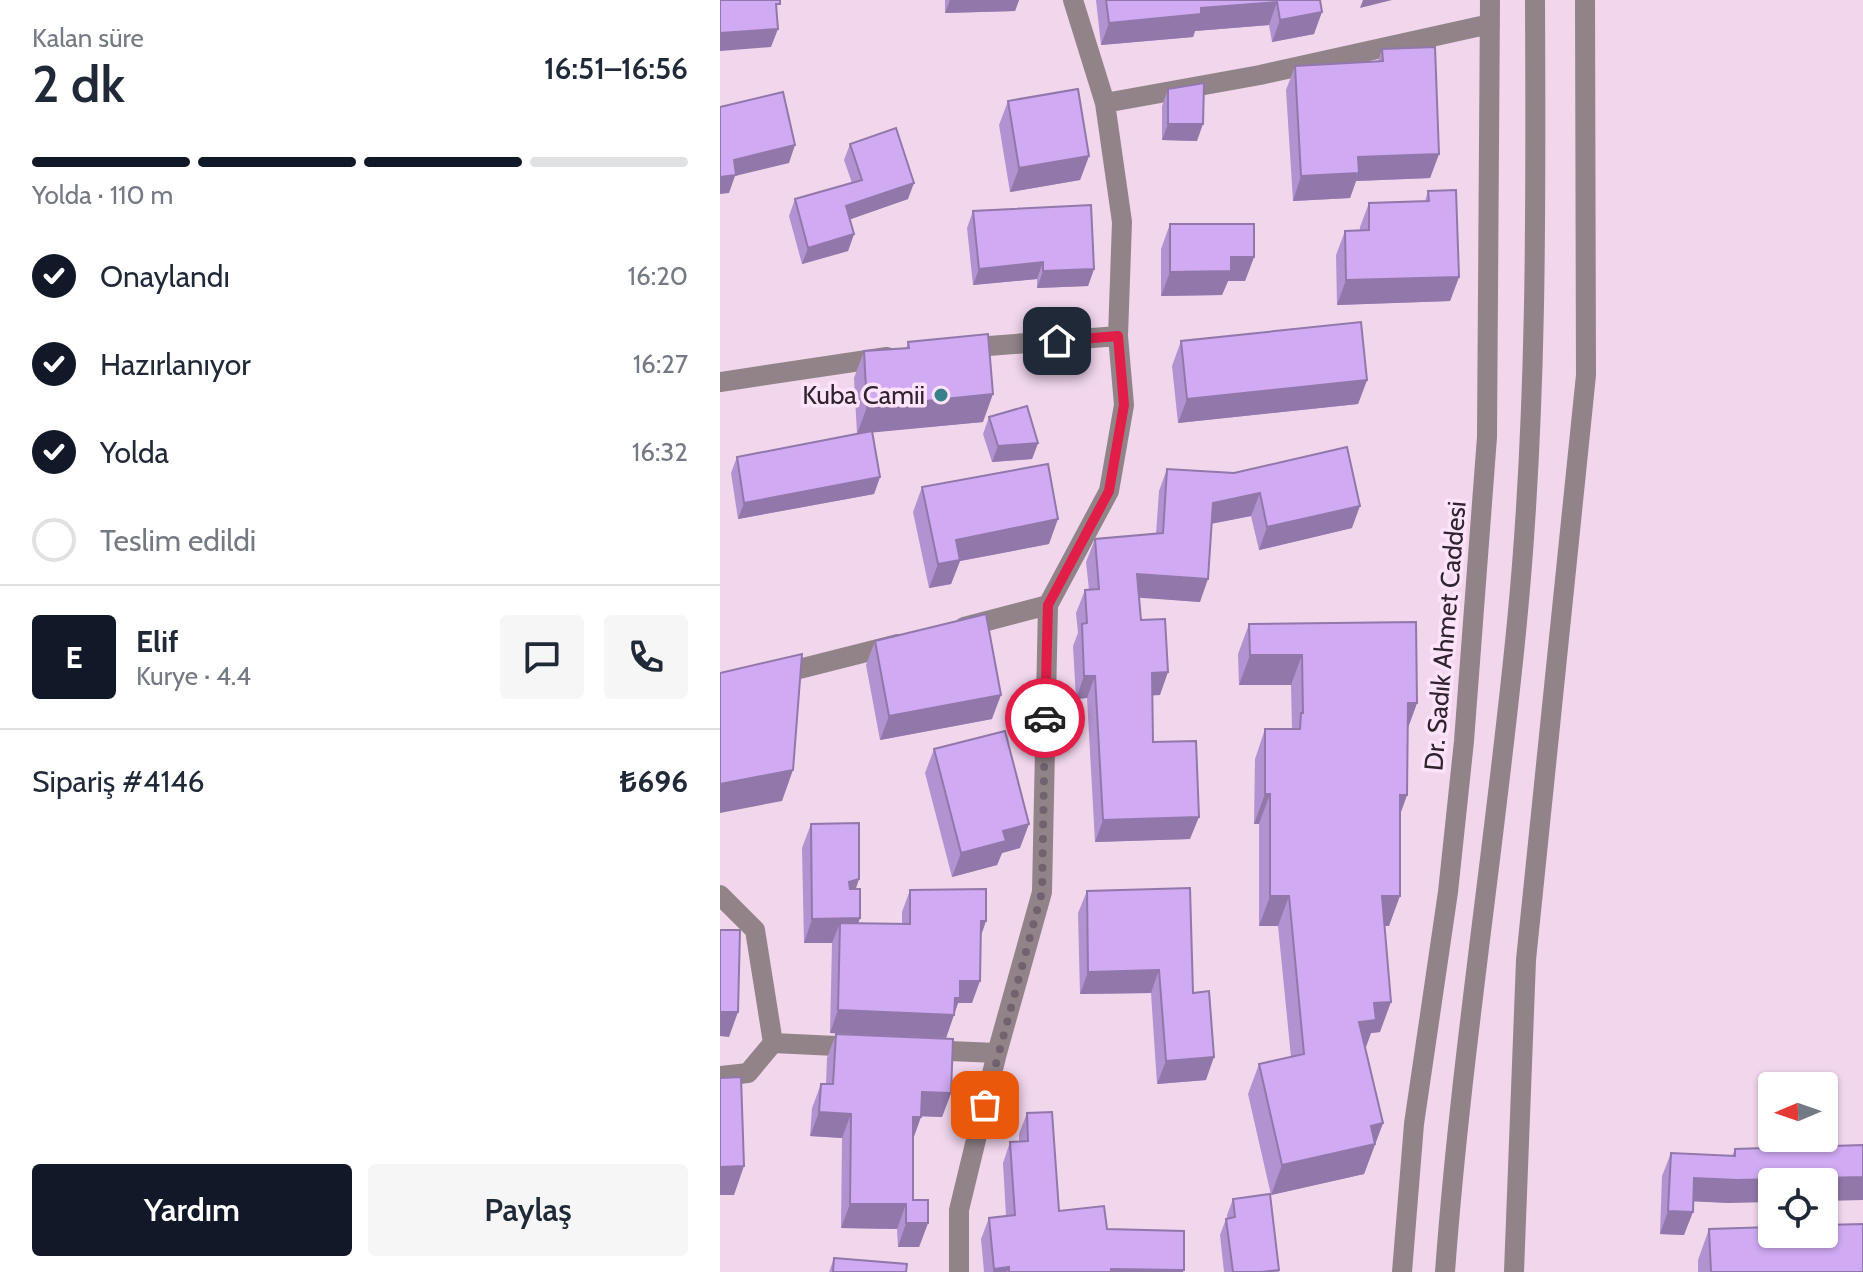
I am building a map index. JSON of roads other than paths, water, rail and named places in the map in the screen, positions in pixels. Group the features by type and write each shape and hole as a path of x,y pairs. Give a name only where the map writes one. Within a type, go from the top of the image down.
{"street":[{"path":"959,1272 959,1210 997,1053 1042,892 1048,605 1109,491 1124,405 1118,336 1122,222 1105,103 1073,0"},
{"name":"Dr. Sadık Ahmet Caddesi","path":"1402,1272 1414,1124 1448,892 1463,756 1487,437 1490,0"},
{"path":"1445,1272 1453,1161 1517,620 1531,402 1535,0"},
{"path":"1514,1272 1526,960 1586,375 1585,0"},
{"path":"1105,103 1260,75 1490,24"},
{"path":"936,350 1118,336"},
{"path":"720,382 905,354"},
{"path":"944,632 1048,605"},
{"path":"720,689 914,640"},
{"path":"720,895 755,930 773,1043 748,1073 720,1076"},
{"path":"773,1043 878,1048"},
{"path":"908,1049 997,1053"}],"place":[{"name":"Kuba Camii","path":"941,395"}]}
